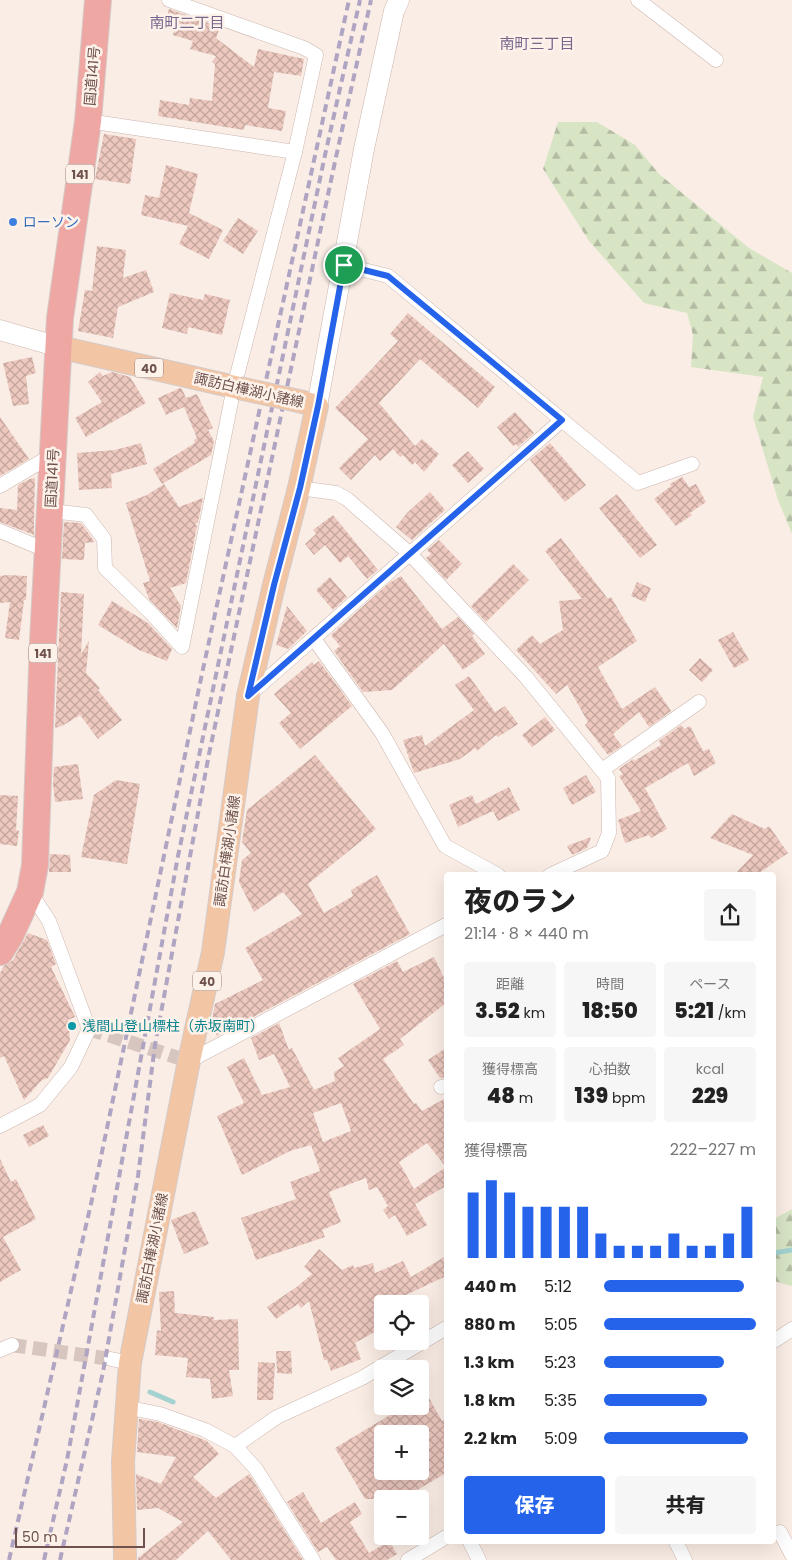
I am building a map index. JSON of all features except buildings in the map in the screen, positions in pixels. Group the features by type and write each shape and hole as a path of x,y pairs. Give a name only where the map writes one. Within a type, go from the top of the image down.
{"highway":[{"name":"国道141号","path":"0,952 10,936 30,892 35,865 60,318 88,121 98,0"}],"main road":[{"name":"諏訪白樺湖小諸線","path":"60,347 310,404 300,488 274,585 248,696 213,952 120,1361 125,1407 123,1461 125,1560"}],"street":[{"path":"50,512 86,515 104,539 105,568 153,615 182,647 237,387 295,152 316,55 304,48 169,0"},
{"path":"310,404 344,265 364,149 394,11 399,0"},
{"path":"638,0 716,60"},
{"path":"88,121 295,152"},
{"path":"344,265 388,276 638,483 692,464"},
{"path":"0,330 60,347"},
{"path":"248,696 562,420"},
{"path":"0,486 54,454"},
{"path":"300,488 336,493 347,499 410,554 526,677 608,778 609,833 602,851 556,872"},
{"path":"0,531 48,552"},
{"path":"314,639 382,733 445,846 493,872"},
{"path":"602,770 699,702"},
{"path":"0,1126 40,1105 72,1067 89,1029 49,921 30,892"},
{"path":"187,1061 444,926"},
{"path":"235,1446 276,1417 362,1378 444,1329"},
{"path":"776,1340 792,1329"},
{"path":"125,1407 160,1414 205,1430 235,1446 256,1469 313,1560"},
{"path":"780,1532 792,1555"},
{"path":"408,1560 444,1538"},
{"path":"471,1544 479,1560"},
{"path":"677,1544 685,1560"}],"green space":[{"path":"558,122 597,122 635,145 659,174 749,248 792,273 792,534 778,500 753,417 763,377 691,367 693,335 687,313 644,303 589,241 543,169"},
{"path":"792,1209 792,1286 776,1282 776,1218"}],"waterway":[{"path":"776,1253 792,1250"},
{"path":"150,1392 173,1402"}],"tunnel":[{"path":"89,1029 185,1060"},
{"path":"12,1345 111,1359"}],"railway":[{"path":"9,1560 93,1195 203,669 349,0"},
{"path":"44,1560 67,1460 178,856 325,155 360,0"},
{"path":"60,1560 103,1372 138,1176 155,1045 209,754 371,0"}],"place":[{"name":"ローソン","path":"13,222"},
{"name":"浅間山登山標柱（赤坂南町）","path":"72,1026"}],"district":[{"name":"南町二丁目","path":"187,22"},
{"name":"南町三丁目","path":"537,43"}],"route":[{"path":"344,265 388,276 562,420 248,696 274,585 300,488 318,406 344,265"}]}
